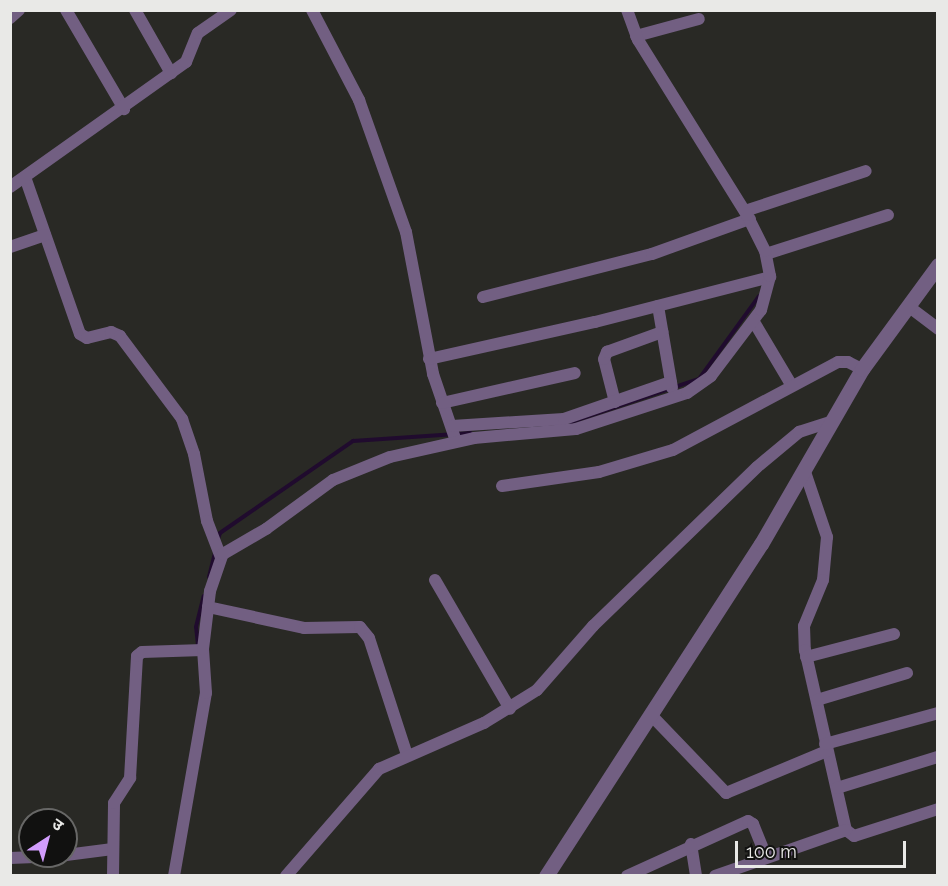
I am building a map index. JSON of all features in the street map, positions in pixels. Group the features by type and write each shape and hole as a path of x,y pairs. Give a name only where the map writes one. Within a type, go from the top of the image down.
{"street":[{"path":"10,18 18,10"},
{"path":"66,10 124,109"},
{"path":"135,10 171,73"},
{"path":"10,187 124,109 171,73 188,59 198,33 231,10"},
{"path":"312,10 356,92 406,232 429,358 454,434"},
{"path":"454,434 576,429 672,389 711,376 754,322 764,305 767,278 766,254 636,36 627,10"},
{"path":"636,36 699,19"},
{"path":"483,297 652,254 866,171"},
{"path":"25,177 80,334 87,338 111,333 120,336 182,419 219,550 198,650 206,693 174,876"},
{"path":"766,254 888,215"},
{"path":"10,247 45,235"},
{"path":"546,876 652,716 804,469 829,422 862,369 938,265"},
{"path":"429,358 658,306 767,278"},
{"path":"658,306 672,389"},
{"path":"908,306 938,329"},
{"path":"754,322 792,386"},
{"path":"615,402 604,360 607,352 662,332"},
{"path":"502,486 599,472 673,450 843,361 862,369"},
{"path":"442,403 574,373"},
{"path":"219,550 333,480 454,434 564,419 615,402 672,389"},
{"path":"286,876 386,763 510,709 549,679 593,626 757,467 799,432 829,422"},
{"path":"804,469 827,537 823,580 804,626 806,657 846,830 854,836 938,809"},
{"path":"435,580 510,709"},
{"path":"208,607 303,628 360,627 369,638 407,755"},
{"path":"806,657 894,634"},
{"path":"113,876 114,803 130,778 137,656 142,652 198,650"},
{"path":"817,700 907,673"},
{"path":"652,716 726,793 826,748 938,713"},
{"path":"837,788 938,757"},
{"path":"627,876 691,844 750,820 766,857"},
{"path":"716,876 846,830"},
{"path":"691,844 696,876"},
{"path":"78,853 113,849"}],"waterway":[{"path":"571,422 699,379 759,296"},
{"path":"218,539 220,533 353,441 471,433"},
{"path":"209,577 215,553"},
{"path":"198,645 196,627 204,596"}]}
